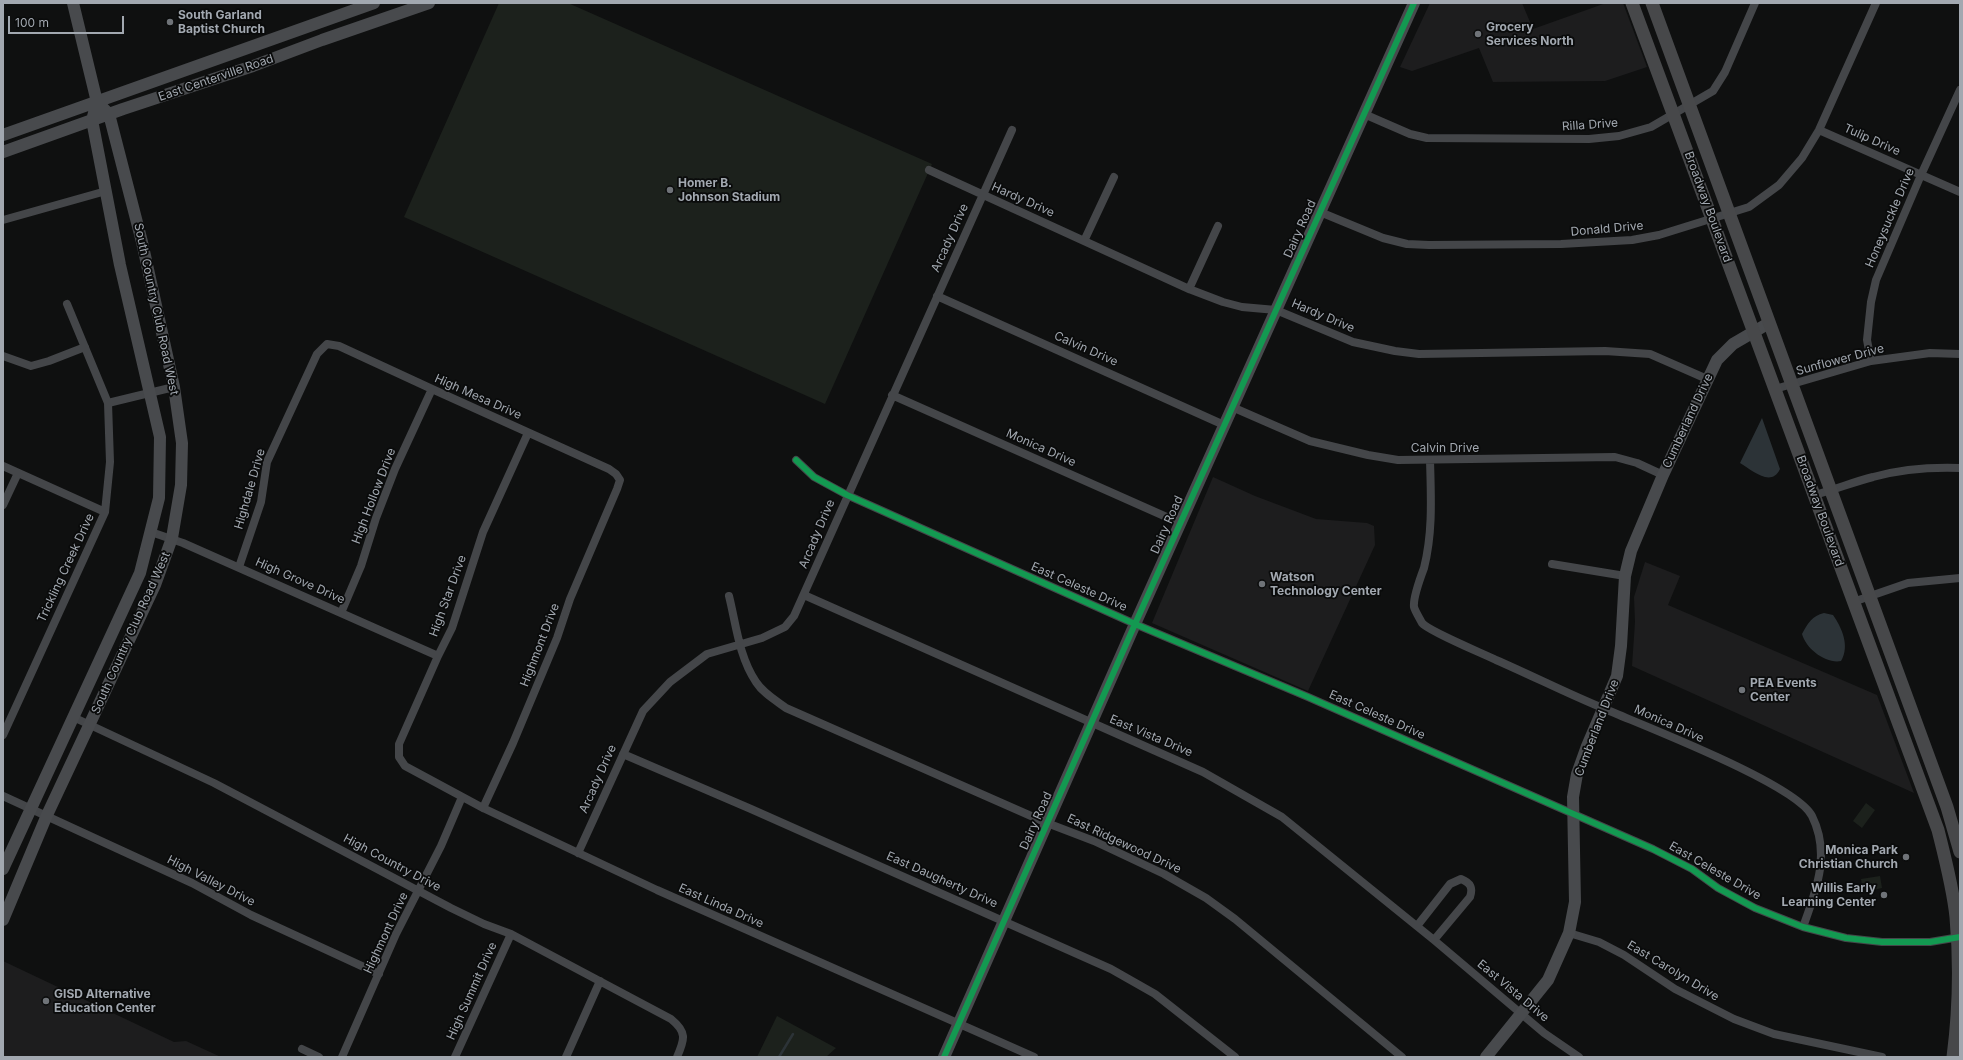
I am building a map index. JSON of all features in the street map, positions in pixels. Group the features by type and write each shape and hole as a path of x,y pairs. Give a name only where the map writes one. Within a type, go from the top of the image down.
{"main road":[{"name":"Broadway Boulevard","path":"1632,3 1938,830 1956,916 1958,937 1958,1028 1952,1057"},
{"name":"Broadway Boulevard","path":"1652,3 1922,739 1952,823 1960,852"},
{"path":"1906,746 1922,739"},
{"path":"1938,830 1952,823"}],"street":[{"name":"South Country Club Road West","path":"3,869 140,573 159,498 160,437 120,265 92,120 97,102 73,3"},
{"name":"East Centerville Road","path":"3,135 374,3"},
{"name":"East Centerville Road","path":"3,152 109,114 253,66 322,40 429,3"},
{"name":"Dairy Road","path":"944,1057 1180,523 1414,3"},
{"name":"Rilla Drive","path":"1364,114 1410,134 1427,138 1445,139 1589,139 1619,136 1651,127 1713,91 1720,80 1755,3"},
{"name":"Donald Drive","path":"1320,212 1383,238 1407,244 1561,244 1632,240 1659,235 1749,207 1779,185 1802,158 1819,130 1876,3"},
{"name":"Honeysuckle Drive","path":"1872,362 1867,340 1871,302 1876,280 1921,175 1960,90"},
{"path":"97,102 109,114"},
{"name":"South Country Club Road West","path":"3,920 47,815 155,584 172,538 178,505 183,466 182,443 174,387 142,242 109,114"},
{"name":"Arcady Drive","path":"578,853 644,711 670,682 707,654 762,638 785,627 794,616 1012,130"},
{"name":"Tulip Drive","path":"1819,130 1960,192"},
{"name":"Hardy Drive","path":"929,170 1188,289 1242,308 1276,310 1353,342 1395,351 1419,354 1605,351 1650,354 1707,379"},
{"path":"1084,241 1114,176"},
{"path":"3,220 106,191"},
{"path":"1188,289 1218,226"},
{"name":"Calvin Drive","path":"937,296 1224,425"},
{"path":"67,304 108,403 174,387"},
{"name":"Cumberland Drive","path":"1486,1057 1548,980 1569,933 1575,902 1572,813 1578,774 1617,676 1622,646 1625,576 1631,551 1663,476 1716,360 1733,344 1769,323"},
{"name":"High Mesa Drive","path":"317,354 327,344 339,346 432,390 609,469 616,474 620,480 617,489"},
{"path":"3,356 31,366 50,361 85,347"},
{"name":"Sunflower Drive","path":"1775,389 1872,362 1930,353 1960,354"},
{"name":"Highdale Drive","path":"239,567 261,502 267,462 317,354"},
{"name":"High Hollow Drive","path":"341,613 361,566 376,518 395,469 432,390"},
{"name":"Monica Drive","path":"892,395 1180,523"},
{"name":"Trickling Creek Drive","path":"3,735 105,512 110,462 108,403"},
{"name":"Calvin Drive","path":"1232,407 1310,441 1368,455 1398,460 1615,457 1637,463 1663,476"},
{"name":"High Star Drive","path":"405,766 399,757 399,744 452,628 483,532 528,433"},
{"name":"East Celeste Drive","path":"796,460 814,477 847,495 1135,624 1308,696 1653,849 1692,869 1718,888 1755,908 1803,928 1846,938 1882,942 1930,942 1958,937"},
{"name":"Monica Drive","path":"1430,460 1432,507 1430,538 1414,606 1423,624 1603,709 1734,766 1779,788 1805,806 1812,816 1819,833 1822,857 1818,885 1803,928"},
{"path":"3,466 105,512"},
{"path":"1814,495 1874,477 1906,470 1940,467 1960,468"},
{"path":"3,505 18,473"},
{"name":"Highmont Drive","path":"483,808 513,743 557,638 570,599 617,489"},
{"name":"High Grove Drive","path":"151,532 172,538 438,656"},
{"path":"1552,564 1625,576"},
{"path":"1853,602 1908,583 1960,578"},
{"name":"East Vista Drive","path":"804,595 1091,724 1203,772 1282,817 1434,940 1544,1033 1579,1057"},
{"name":"East Ridgewood Drive","path":"729,596 745,661 756,682 770,697 786,708 1047,823 1094,841 1164,874 1206,898 1235,919 1402,1057"},
{"name":"High Country Drive","path":"73,717 214,783 484,924 511,934 671,1019 681,1027 683,1044 677,1057"},
{"name":"East Daugherty Drive","path":"623,754 1004,920 1111,969 1155,994 1235,1057"},
{"name":"East Linda Drive","path":"405,766 483,808 657,890 1034,1057"},
{"name":"High Valley Drive","path":"3,796 32,808 192,883 251,915 379,974"},
{"name":"Highmont Drive","path":"342,1057 396,934 420,890 462,797"},
{"path":"1417,926 1450,884 1461,879 1467,881 1470,884 1472,891 1470,897 1434,940"},
{"name":"East Carolyn Drive","path":"1569,933 1599,942 1624,955 1675,989 1734,1019 1774,1034 1882,1057"},
{"name":"High Summit Drive","path":"455,1057 511,934"},
{"path":"566,1057 600,980"},
{"path":"302,1049 319,1057"}],"shaded area":[{"path":"499,3 568,3 932,164 825,404 404,217"},
{"path":"1430,3 1522,3 1533,29 1606,3 1623,3 1647,67 1605,81 1493,82 1479,48 1412,71 1400,67"},
{"path":"1762,418 1780,469 1772,477 1761,476 1740,463"},
{"name":"Watson Technology Center","path":"1213,477 1255,496 1316,519 1367,523 1374,526 1375,545 1308,691 1152,623"},
{"path":"1645,562 1680,576 1668,605 1877,695 1914,793 1632,666 1635,622 1634,597"},
{"path":"1824,613 1833,615 1842,631 1845,649 1841,661 1823,658 1812,650 1804,640 1802,634 1806,626 1816,616"},
{"path":"1866,803 1875,810 1862,828 1853,821"},
{"path":"1880,876 1882,888 1863,892 1861,879"},
{"name":"GISD Alternative Education Center","path":"3,961 174,1042 186,1041 221,1057 3,1057"},
{"path":"777,1016 836,1048 826,1057 757,1057"}],"waterway":[{"path":"779,1057 793,1034"}],"cycle path":[{"path":"944,1057 1135,624 1414,3"},
{"path":"796,460 814,477 847,495 1135,624 1308,697 1653,849 1692,869 1718,888 1755,908 1803,927 1846,938 1882,942 1930,942 1960,937"}],"place":[{"name":"South Garland Baptist Church","path":"170,22"},
{"name":"Grocery Services North","path":"1478,34"},
{"name":"Homer B. Johnson Stadium","path":"670,190"},
{"name":"Watson Technology Center","path":"1262,584"},
{"name":"PEA Events Center","path":"1742,690"},
{"name":"Monica Park Christian Church","path":"1906,857"},
{"name":"Willis Early Learning Center","path":"1884,895"},
{"name":"GISD Alternative Education Center","path":"46,1001"}]}
